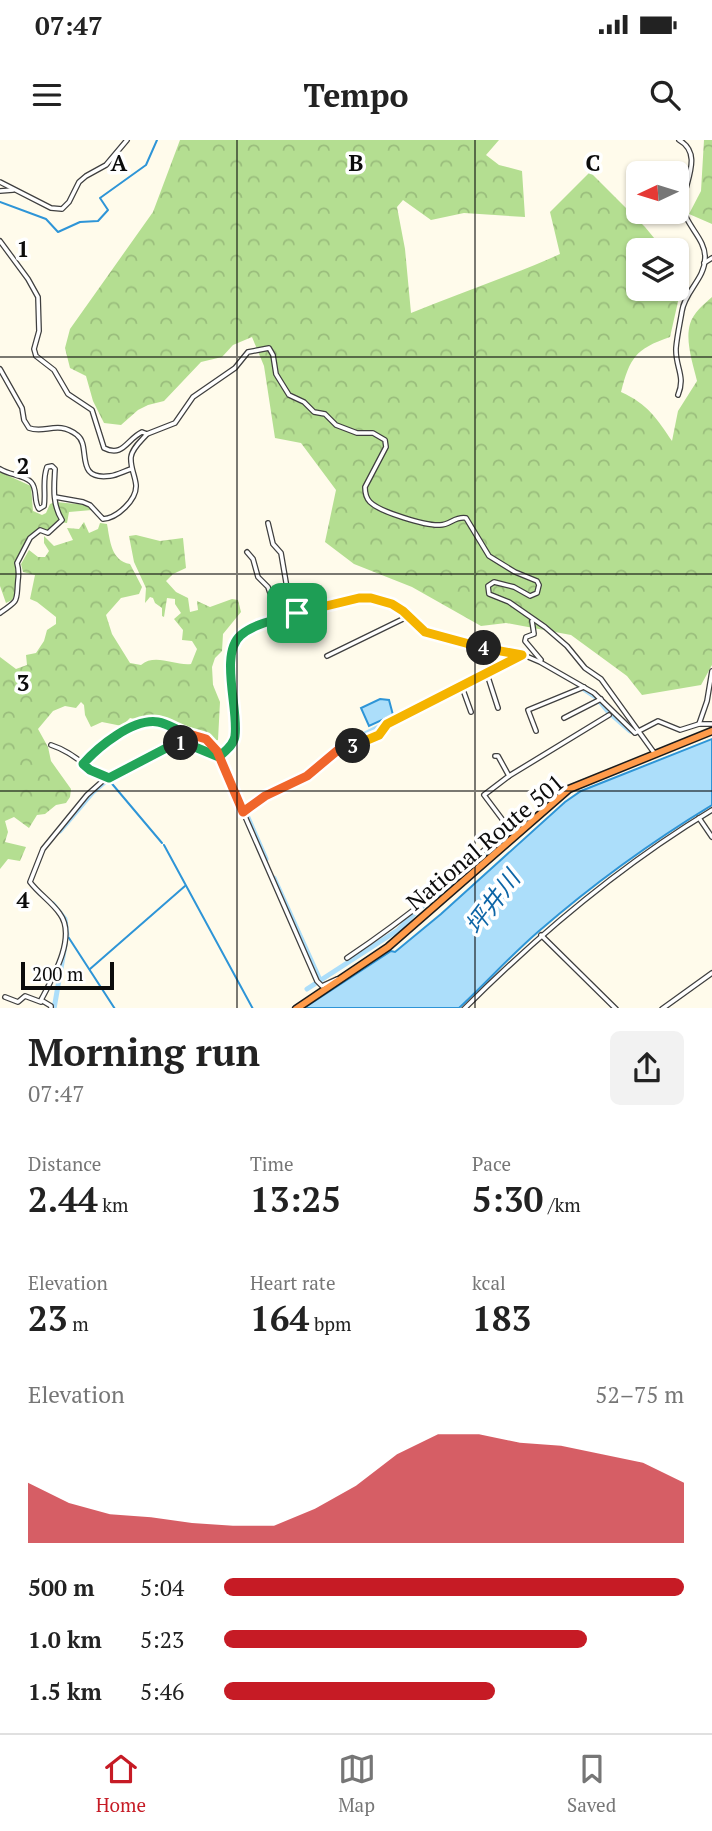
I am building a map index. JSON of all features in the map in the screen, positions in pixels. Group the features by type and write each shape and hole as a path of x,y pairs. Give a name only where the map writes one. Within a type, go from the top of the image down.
{"highway":[{"name":"National Route 501","path":"298,1008 388,947 569,789 712,731"}],"street":[{"path":"0,182 51,208 62,209 69,202 79,182 106,165 127,140"},
{"path":"678,395 682,385 676,352 682,308 705,263 704,251 684,208 691,161 687,145 679,140"},
{"path":"0,191 15,190"},
{"path":"0,241 38,297 39,331 34,349 36,356 54,370 68,394 92,410 104,448 112,452 120,451 136,434 147,434"},
{"path":"705,263 712,258"},
{"path":"55,497 83,502 103,519 109,519 122,509 135,493 136,486 131,469 132,452 147,434 175,423 193,397 235,368 248,352 269,348 276,374 289,396 304,402 314,412 325,414 336,425 357,433 373,433 384,440 386,447 365,487 365,494 372,505 412,520 440,526 456,518 466,518 489,556 515,572 537,581 537,593 530,596 514,587 494,582 488,586 489,594 518,608 545,627 567,646 585,668 607,684 655,754"},
{"path":"0,369 22,408 29,428 40,430 58,427 79,436 84,462 88,469 97,475 111,476 131,469"},
{"path":"0,469 31,482 39,509 44,506 45,501 44,477 47,467 52,466 55,469 53,493 56,512 62,520 48,533 37,531 30,538 17,563 20,570 19,596 0,613"},
{"path":"268,523 273,544 281,553 287,588 297,613"},
{"path":"247,552 253,559 258,577 268,587 279,620"},
{"path":"219,757 232,744 235,735 232,677 234,643 245,632 297,613 364,597 392,604 429,634 522,655 540,662 583,688 632,731 640,731 658,721 680,730 699,724 712,724"},
{"path":"327,656 408,617"},
{"path":"532,621 534,635 525,641 540,662"},
{"path":"244,812 265,796 307,776 338,750 368,741 379,735 387,724 522,655"},
{"path":"699,724 707,701 712,671"},
{"path":"487,674 498,708"},
{"path":"462,687 471,712"},
{"path":"536,732 528,710 583,688"},
{"path":"564,718 600,701"},
{"path":"346,958 406,917 448,883 508,827 484,795 509,776 609,715"},
{"path":"83,764 108,739 150,722 166,724 206,739 219,757 318,983 322,986 336,979 339,981"},
{"path":"41,1002 60,965 65,924 61,914 34,888 30,879 41,851 87,795 106,778 127,766 178,743 219,757"},
{"path":"51,745 69,752 106,778"},
{"path":"495,756 498,756 509,776"},
{"path":"127,766 130,770 139,764"},
{"path":"465,1008 541,936 650,851 712,810"},
{"path":"699,818 712,837"},
{"path":"541,936 615,1008"},
{"path":"663,1008 712,973"},
{"path":"5,997 18,1002 25,996 51,1008"}],"green space":[{"path":"180,140 499,140 486,155 499,165 522,171 525,217 464,213 431,220 403,200 397,207 405,249 411,313 560,254 550,212 590,172 626,208 626,224 642,224 654,238 626,238 626,301 678,301 670,337 649,346 636,356 621,392 645,407 672,441 678,411 697,381 689,345 691,320 712,297 712,665 701,685 642,695 627,676 571,635 506,623 481,626 412,587 354,564 325,542 336,490 301,443 275,438 264,366 252,337 233,345 222,357 201,362 164,401 138,410 121,425 104,423 93,401 86,376 70,368 65,348 70,329 153,212"},
{"path":"704,140 712,140 712,224 690,214 701,191"},
{"path":"0,472 31,486 33,511 42,515 50,504 55,502 88,505 92,510 69,512 67,523 60,522 46,534 37,530 31,535 16,562 17,591 12,600 6,603 0,586"},
{"path":"84,522 89,533 98,529 100,523 107,524 115,554 130,564 142,587 139,594 121,598 106,615 112,634 130,663 141,665 159,660 191,664 197,649 192,641 182,640 183,630 174,619 181,613 175,599 167,598 164,617 162,608 153,598 150,597 145,603 146,588 134,562 129,536 136,535 160,541 183,538 186,568 166,581 176,592 188,598 190,612 198,610 197,601 210,607 232,599 238,600 241,612 223,634 222,651 215,658 212,667 213,685 220,702 218,740 210,742 186,727 158,716 130,718 122,726 102,722 91,727 81,702 76,708 65,706 53,711 38,729 48,747 51,761 71,789 70,797 66,803 56,805 45,814 37,815 29,828 14,817 5,821 8,832 5,842 26,847 20,861 8,859 0,869 0,657 16,669 27,665 26,655 36,653 47,630 56,624 56,617 30,599 35,575 23,572 21,564 29,550 38,557 45,557 49,551 44,543 44,536 54,546 73,540 67,528 79,529"}],"water":[{"path":"380,699 389,700 393,715 369,726 361,708"},
{"name":"坪井川","path":"712,739 712,805 601,880 529,940 459,1008 304,1008 391,951 395,952 565,802 581,791"}],"waterway":[{"path":"0,202 46,219 58,232 80,222 98,221 108,210 100,198 146,165 157,140"},
{"path":"412,622 423,634 435,636"},
{"path":"452,639 486,650"},
{"path":"233,671 235,646"},
{"path":"579,686 597,698 610,714"},
{"path":"613,716 630,731"},
{"path":"337,749 389,721"},
{"path":"236,729 234,744 222,758 266,859"},
{"path":"111,774 172,743 181,742 201,748"},
{"path":"108,779 162,843"},
{"path":"60,831 93,792 108,779"},
{"path":"264,795 295,782"},
{"path":"164,845 252,1008"},
{"path":"307,989 398,930 493,846"},
{"path":"274,878 320,980"},
{"path":"90,969 185,886"},
{"path":"53,904 65,919 67,935"},
{"path":"67,935 114,1008"},
{"path":"54,1008 65,945"}],"route":[{"path":"297,613 252,629 240,635 234,643 231,656 235,735 232,744 229,748 219,757 178,743 127,766 109,778 83,764 108,739 126,730 150,722 166,724 210,743 220,756 219,757 220,760 243,812 265,796 292,786 321,766 338,750 368,741 379,735 387,724 522,655 429,634 392,604 371,598 359,598 297,613"}]}
